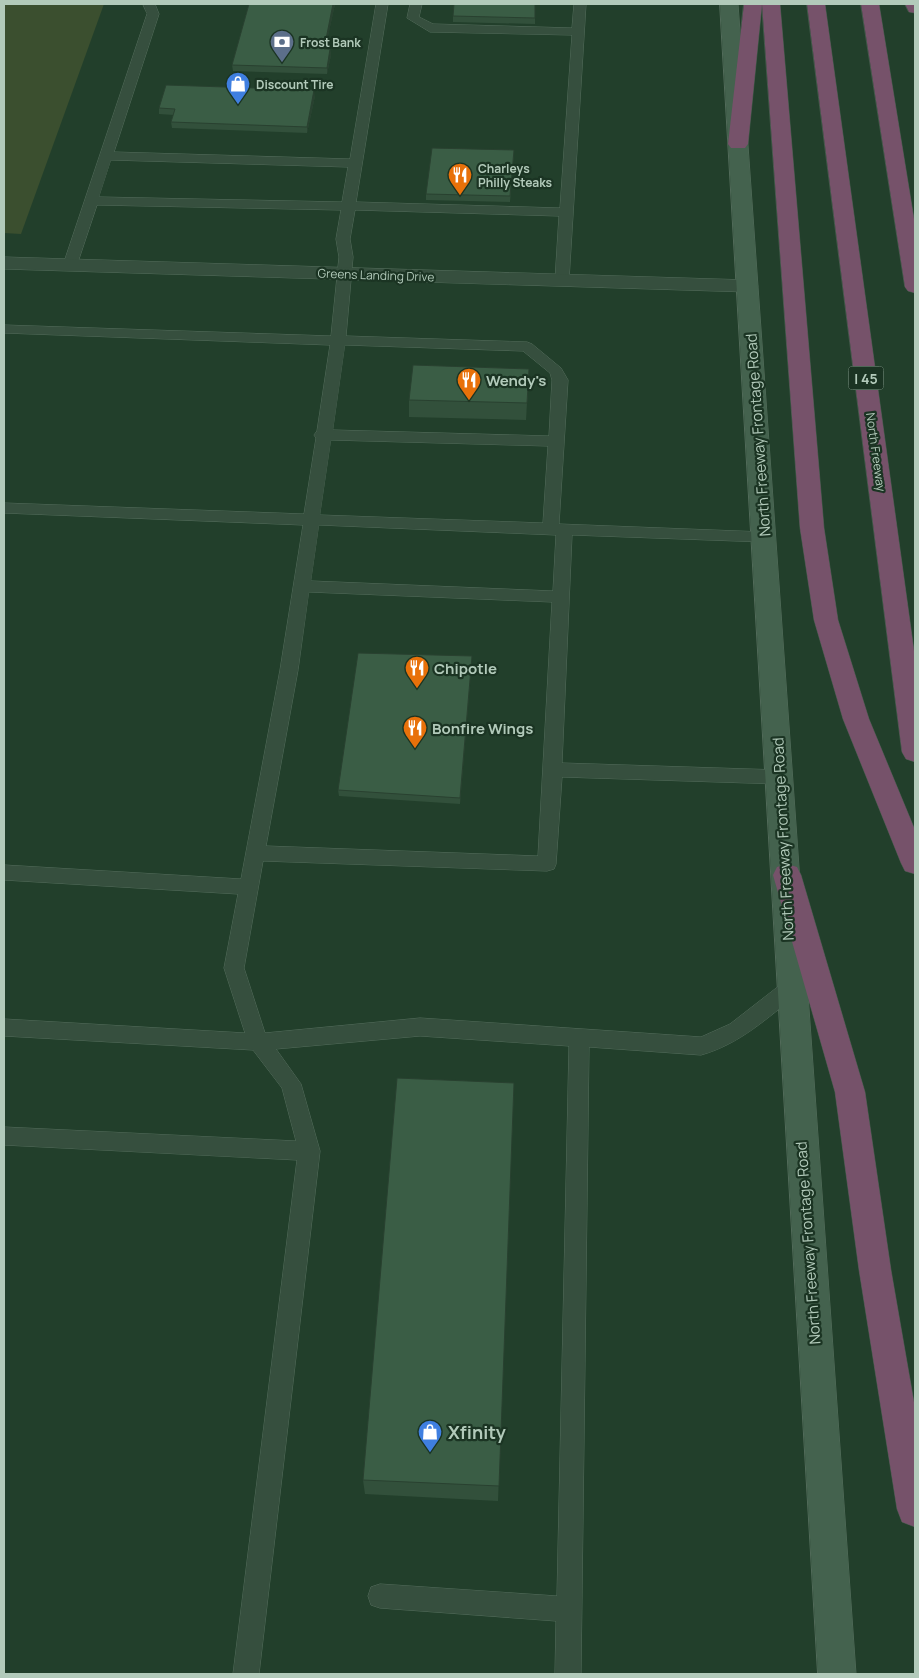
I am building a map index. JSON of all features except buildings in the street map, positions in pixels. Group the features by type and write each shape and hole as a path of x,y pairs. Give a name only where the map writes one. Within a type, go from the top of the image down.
{"highway":[{"path":"738,144 753,4"},
{"path":"771,4 800,354 812,528 826,620 856,719 915,863"},
{"name":"North Freeway","path":"816,4 915,752"},
{"path":"870,4 915,287"},
{"path":"914,4 915,8"},
{"path":"787,875 850,1092 875,1270 915,1509"}],"main road":[{"name":"North Freeway Frontage Road","path":"729,4 787,875 791,988 837,1674"}],"street":[{"name":"Greens Landing Drive","path":"4,263 748,286"}],"lane":[{"path":"70,265 153,14 149,4"},
{"path":"246,1674 309,1151 291,1084 258,1042 234,968 289,670 322,435 338,342 346,257 343,239 382,4"},
{"path":"416,4 413,18 430,28 578,32"},
{"path":"562,280 580,4"},
{"path":"105,156 355,163"},
{"path":"91,201 566,212"},
{"path":"4,329 526,347 556,371 560,380 557,441 561,597 547,864 256,854"},
{"path":"322,435 557,441"},
{"path":"4,508 764,537"},
{"path":"301,586 561,597"},
{"path":"553,770 780,777"},
{"path":"4,873 249,887"},
{"path":"4,1028 258,1042 420,1027 701,1046 714,1043 728,1036 791,988"},
{"path":"568,1674 579,1038"},
{"path":"4,1136 309,1151"},
{"path":"380,1596 569,1608"}],"green space":[{"path":"4,4 104,4 21,234 4,233"}],"place":[{"name":"Frost Bank","path":"282,63"},
{"name":"Discount Tire","path":"238,105"},
{"name":"Charleys Philly Steaks","path":"460,196"},
{"name":"Wendy's","path":"469,401"},
{"name":"Chipotle","path":"417,689"},
{"name":"Bonfire Wings","path":"415,749"},
{"name":"Xfinity","path":"430,1453"}]}
